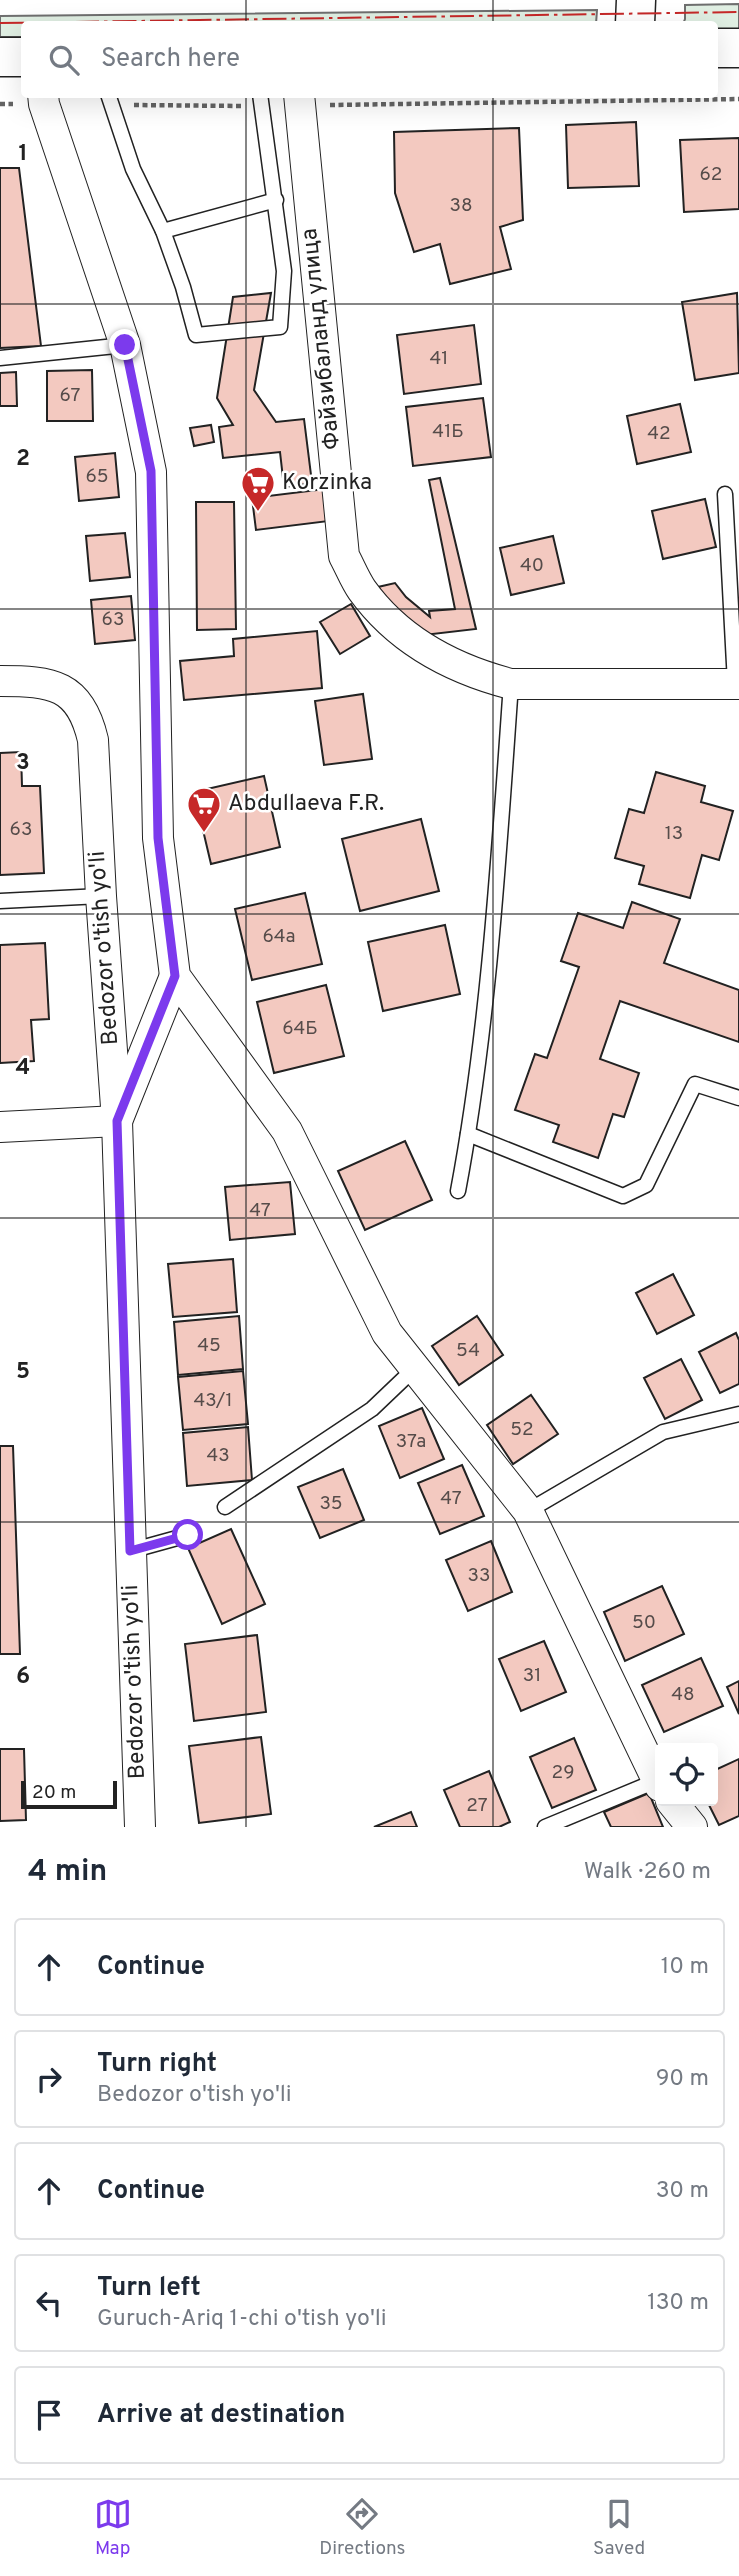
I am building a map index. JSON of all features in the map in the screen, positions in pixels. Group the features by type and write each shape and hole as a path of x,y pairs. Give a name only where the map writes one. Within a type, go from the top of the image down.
{"highway":[{"path":"635,21 636,0"},
{"path":"718,48 739,48"},
{"path":"0,58 21,57"}],"street":[{"path":"0,1127 117,1121 175,976 158,838 151,471 125,345 43,99"},
{"name":"Файзибаланд улица","path":"299,100 344,556 362,590 388,619 414,642 476,675 511,684 737,683"},
{"name":"Bedozor o'tish yo'li","path":"0,681 34,681 52,684 66,691 78,702 90,726 93,740 117,1121 140,1827"},
{"path":"175,976 287,1130 387,1333 528,1511 655,1774"},
{"path":"675,1806 692,1827"}],"lane":[{"path":"110,100 134,169 163,231 183,287 196,335 280,327 284,271 261,100"},
{"path":"163,231 276,200"},
{"path":"0,358 125,345"},
{"path":"725,494 737,683"},
{"path":"457,1191 468,1134 493,918 511,684"},
{"path":"0,901 101,896"},
{"path":"468,1134 623,1196 646,1185 695,1084 739,1098"},
{"path":"225,1507 372,1409 415,1368"},
{"path":"528,1511 663,1432 739,1414"},
{"path":"130,1551 188,1535"},
{"path":"545,1827 655,1791"}],"path":[{"path":"0,104 43,99"},
{"path":"299,100 739,99"},
{"path":"110,100 261,100"}],"green space":[{"path":"739,4 739,33 718,34 718,21 684,21 685,5"},
{"path":"597,10 596,21 21,21 21,37 0,37 0,16"}],"building":[{"path":"636,122 639,186 568,188 566,125"},
{"path":"519,128 523,220 500,227 511,269 450,284 440,244 414,252 395,193 394,132"},
{"path":"739,138 739,209 684,212 680,140"},
{"path":"0,168 19,168 41,346 0,348"},
{"path":"271,293 254,390 276,422 304,419 312,483 284,487 280,452 223,458 219,427 233,425 217,398 233,297"},
{"path":"737,293 739,373 695,380 682,302"},
{"path":"474,325 481,384 404,394 397,335"},
{"path":"92,370 93,421 47,421 47,371"},
{"path":"16,372 17,406 0,406 0,373"},
{"path":"483,398 491,457 413,466 406,407"},
{"path":"680,404 691,452 637,464 627,416"},
{"path":"211,425 214,442 194,446 190,428"},
{"path":"115,453 119,497 79,501 75,457"},
{"path":"440,478 476,629 424,635 392,608 378,587 395,583 406,597 430,617 429,611 455,609 429,480"},
{"path":"325,489 329,521 256,530 252,498"},
{"path":"705,499 716,547 663,559 652,511"},
{"path":"196,502 234,502 236,629 197,630"},
{"path":"125,533 130,577 90,581 86,536"},
{"path":"553,536 564,583 511,595 500,548"},
{"path":"131,596 135,640 95,644 91,600"},
{"path":"351,604 370,636 340,654 320,622"},
{"path":"317,631 322,688 184,700 180,661 234,656 233,639"},
{"path":"363,694 372,759 324,765 315,701"},
{"path":"21,752 22,786 40,786 44,873 0,875 0,753"},
{"path":"656,772 705,786 701,802 733,811 719,860 702,855 690,898 639,884 644,866 615,858 629,809 644,813"},
{"path":"264,776 280,847 211,864 194,792"},
{"path":"421,819 439,891 360,911 342,839"},
{"path":"305,893 322,964 252,980 235,909"},
{"path":"632,902 680,919 664,963 739,990 739,1042 620,1001 600,1059 639,1073 624,1117 613,1114 598,1158 553,1142 559,1125 515,1110 535,1054 547,1058 579,967 561,961 578,913 623,928"},
{"path":"445,925 460,994 383,1011 368,942"},
{"path":"45,943 49,1019 31,1020 34,1061 0,1063 0,945"},
{"path":"326,985 344,1056 274,1073 257,1002"},
{"path":"405,1141 432,1200 365,1230 338,1171"},
{"path":"290,1182 295,1234 230,1240 225,1187"},
{"path":"233,1259 237,1312 173,1317 168,1264"},
{"path":"673,1274 694,1315 657,1334 636,1293"},
{"path":"239,1316 243,1369 178,1375 174,1322"},
{"path":"477,1316 503,1355 459,1385 432,1346"},
{"path":"736,1333 739,1340 739,1384 720,1393 699,1352"},
{"path":"681,1359 702,1400 665,1419 644,1378"},
{"path":"243,1371 248,1424 183,1430 178,1377"},
{"path":"531,1395 558,1434 513,1464 487,1425"},
{"path":"422,1408 444,1459 400,1478 379,1426"},
{"path":"248,1427 252,1480 187,1486 183,1433"},
{"path":"0,1446 13,1446 20,1654 0,1654"},
{"path":"462,1465 484,1516 440,1534 418,1483"},
{"path":"343,1469 364,1520 320,1538 298,1487"},
{"path":"231,1529 265,1604 222,1624 188,1548"},
{"path":"491,1541 512,1592 468,1611 446,1560"},
{"path":"662,1586 684,1634 625,1661 604,1612"},
{"path":"257,1635 266,1712 194,1721 185,1644"},
{"path":"544,1641 566,1692 521,1711 499,1659"},
{"path":"701,1658 723,1706 664,1732 642,1685"},
{"path":"739,1681 739,1714 727,1687"},
{"path":"261,1737 271,1814 199,1823 189,1746"},
{"path":"574,1738 596,1790 552,1808 530,1757"},
{"path":"0,1749 24,1749 26,1820 0,1821"},
{"path":"739,1759 739,1816 719,1825 710,1806 718,1806 718,1769"},
{"path":"489,1771 510,1822 499,1827 460,1827 444,1790"},
{"path":"649,1793 663,1827 611,1827 604,1812"},
{"path":"411,1812 417,1827 374,1827"}],"power":[{"path":"134,21 739,12"},
{"path":"0,23 21,23"}],"place":[{"name":"Korzinka","path":"258,513"},
{"name":"Abdullaeva F.R.","path":"204,834"}],"route":[{"path":"125,345 151,471 158,838 175,976 117,1121 130,1551 188,1535"}]}
